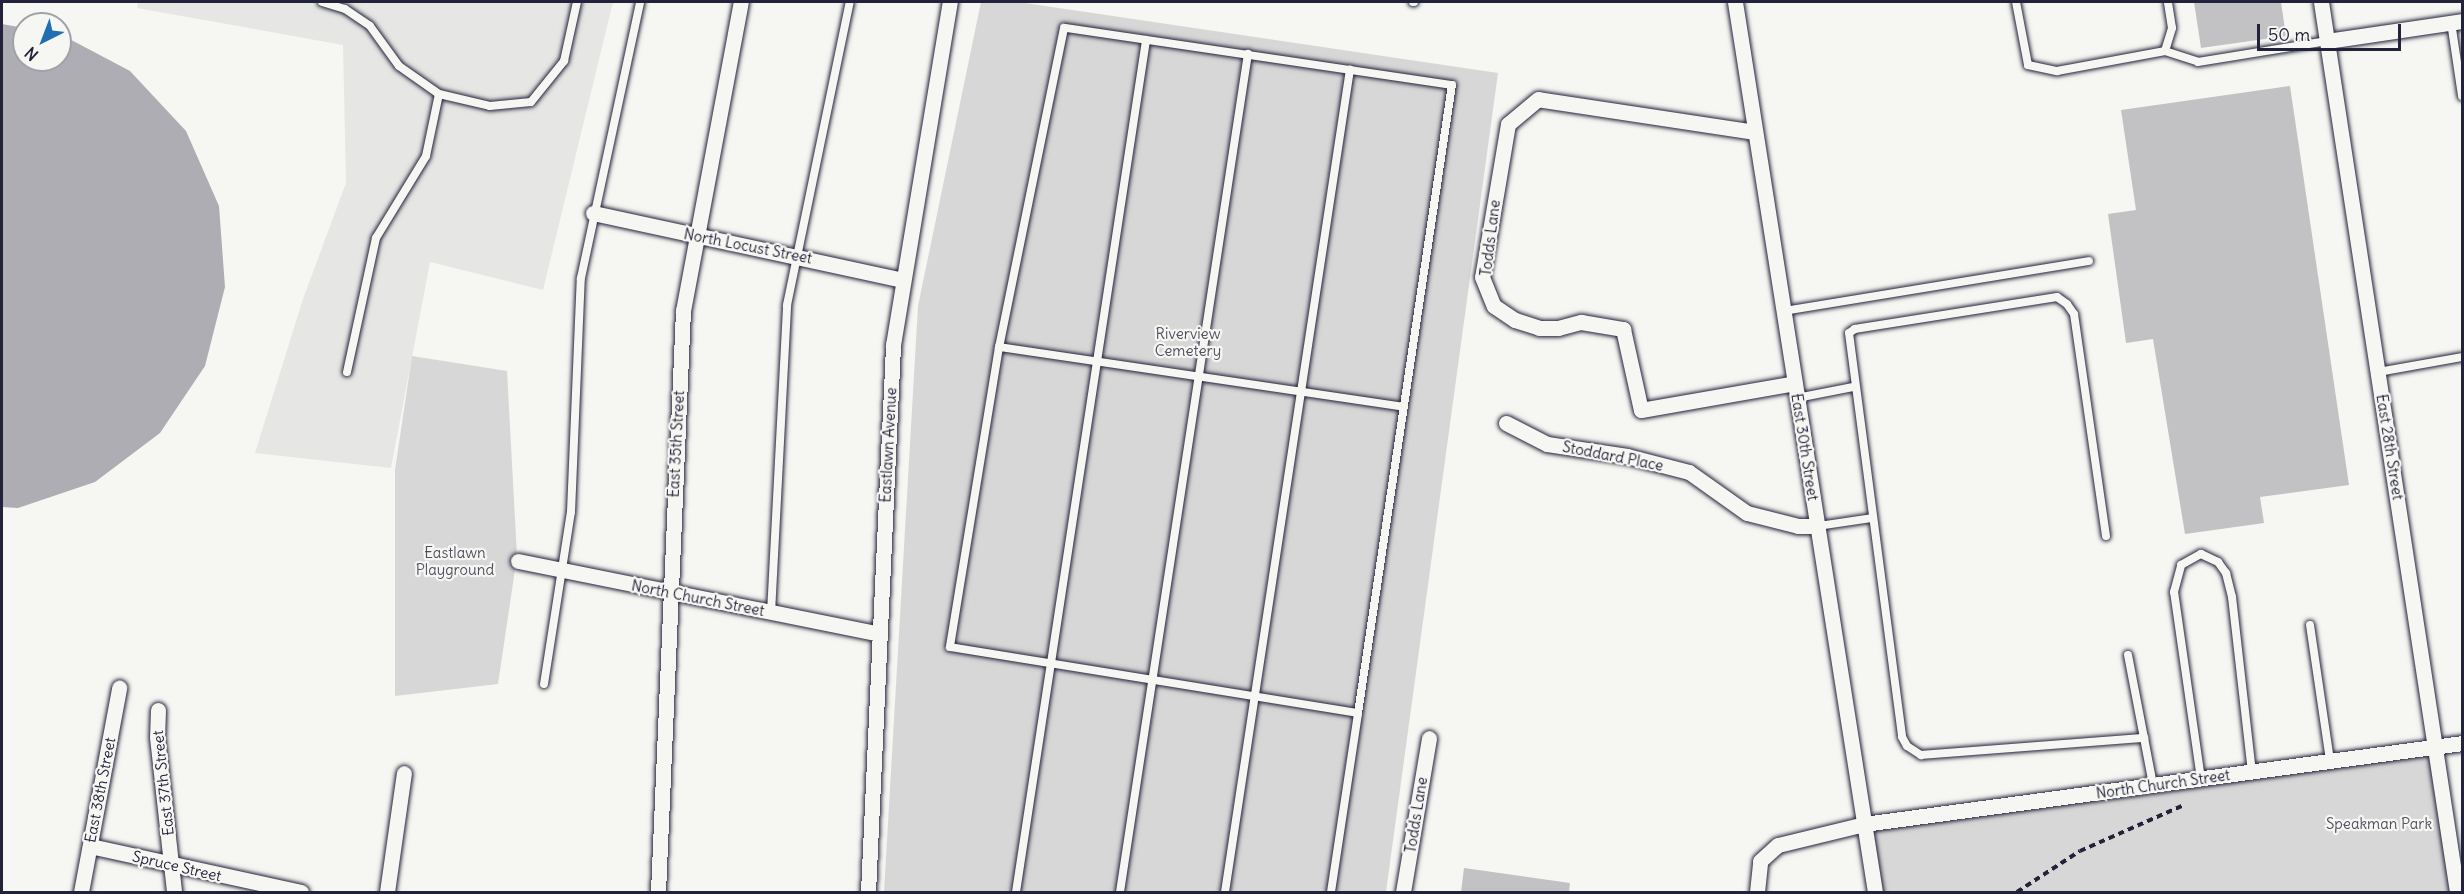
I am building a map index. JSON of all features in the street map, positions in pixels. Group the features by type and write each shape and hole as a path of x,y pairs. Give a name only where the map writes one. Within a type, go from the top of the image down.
{"street":[{"name":"East 35th Street","path":"658,892 668,593 683,311 695,235 741,2"},
{"name":"Eastlawn Avenue","path":"868,892 893,345 950,2"},
{"name":"East 30th Street","path":"1735,2 1875,892"},
{"name":"East 28th Street","path":"2322,2 2458,874 2457,892"},
{"path":"2327,41 2457,22"},
{"name":"Todds Lane","path":"1755,132 1538,99 1508,124 1482,277 1494,306 1515,320 1539,328 1558,328 1581,322 1623,329 1641,410 1796,390"},
{"name":"North Locust Street","path":"594,213 797,255 902,280"},
{"name":"Stoddard Place","path":"1506,423 1547,444 1627,456 1689,472 1747,513 1798,526 1818,526"},
{"name":"North Church Street","path":"518,561 879,634"},
{"name":"East 38th Street","path":"81,892 119,688"},
{"name":"East 37th Street","path":"158,710 157,737 174,892"},
{"name":"Todds Lane","path":"1403,892 1429,738"},
{"name":"North Church Street","path":"1757,892 1760,861 1778,845 1864,824 2463,743"},
{"path":"387,892 404,773"},
{"name":"Spruce Street","path":"90,846 172,866 301,892"}],"lane":[{"path":"322,2 345,9 370,26 399,66 439,94 490,106 531,102 564,61 577,2"},
{"path":"544,684 571,512 578,311 594,213 640,2"},
{"path":"771,613 786,315 850,2"},
{"path":"2016,2 2028,65 2042,70 2165,51 2198,62 2327,41"},
{"path":"2165,51 2172,28 2169,2"},
{"path":"2457,22 2463,96"},
{"path":"1331,892 1404,407 1452,85 1064,28 999,347 950,646 1358,712"},
{"path":"1016,892 1146,39"},
{"path":"1120,892 1248,54"},
{"path":"1225,892 1350,69"},
{"path":"347,372 376,238 426,156 439,94"},
{"path":"1784,311 2089,261"},
{"path":"2106,536 2073,314 2057,297 1855,328 1849,333 1847,343 1902,737 1912,752 1920,755 2144,738"},
{"path":"999,347 1404,407"},
{"path":"2378,372 2463,357"},
{"path":"1796,390 1853,387"},
{"path":"1818,526 1872,518"},
{"path":"2201,779 2174,592 2181,565 2201,554 2218,562 2226,573 2230,589 2252,772"},
{"path":"2310,625 2330,761"},
{"path":"2128,655 2153,785"}],"path":[{"path":"2018,892 2080,851 2184,805"}],"shaded area":[{"path":"138,2 613,2 543,290 430,262 391,468 255,453 303,299 346,183 343,45 137,8"},
{"path":"2,24 12,26 12,72 72,72 72,40 130,71 186,131 219,206 225,287 205,366 160,433 95,482 18,508 2,507"}],"green space":[{"name":"Riverview Cemetery","path":"981,2 1018,2 1498,73 1386,892 884,892 918,306"},
{"name":"Eastlawn Playground","path":"412,356 507,371 517,556 498,684 395,696 395,470"},
{"name":"Speakman Park","path":"2437,747 2459,892 1875,892 1864,824"}],"building":[{"path":"2194,2 2281,2 2286,36 2201,48"},
{"path":"2290,86 2349,485 2260,497 2264,523 2185,534 2153,339 2126,343 2108,214 2136,210 2121,110"},
{"path":"1464,868 1570,883 1569,892 1461,892"}]}
